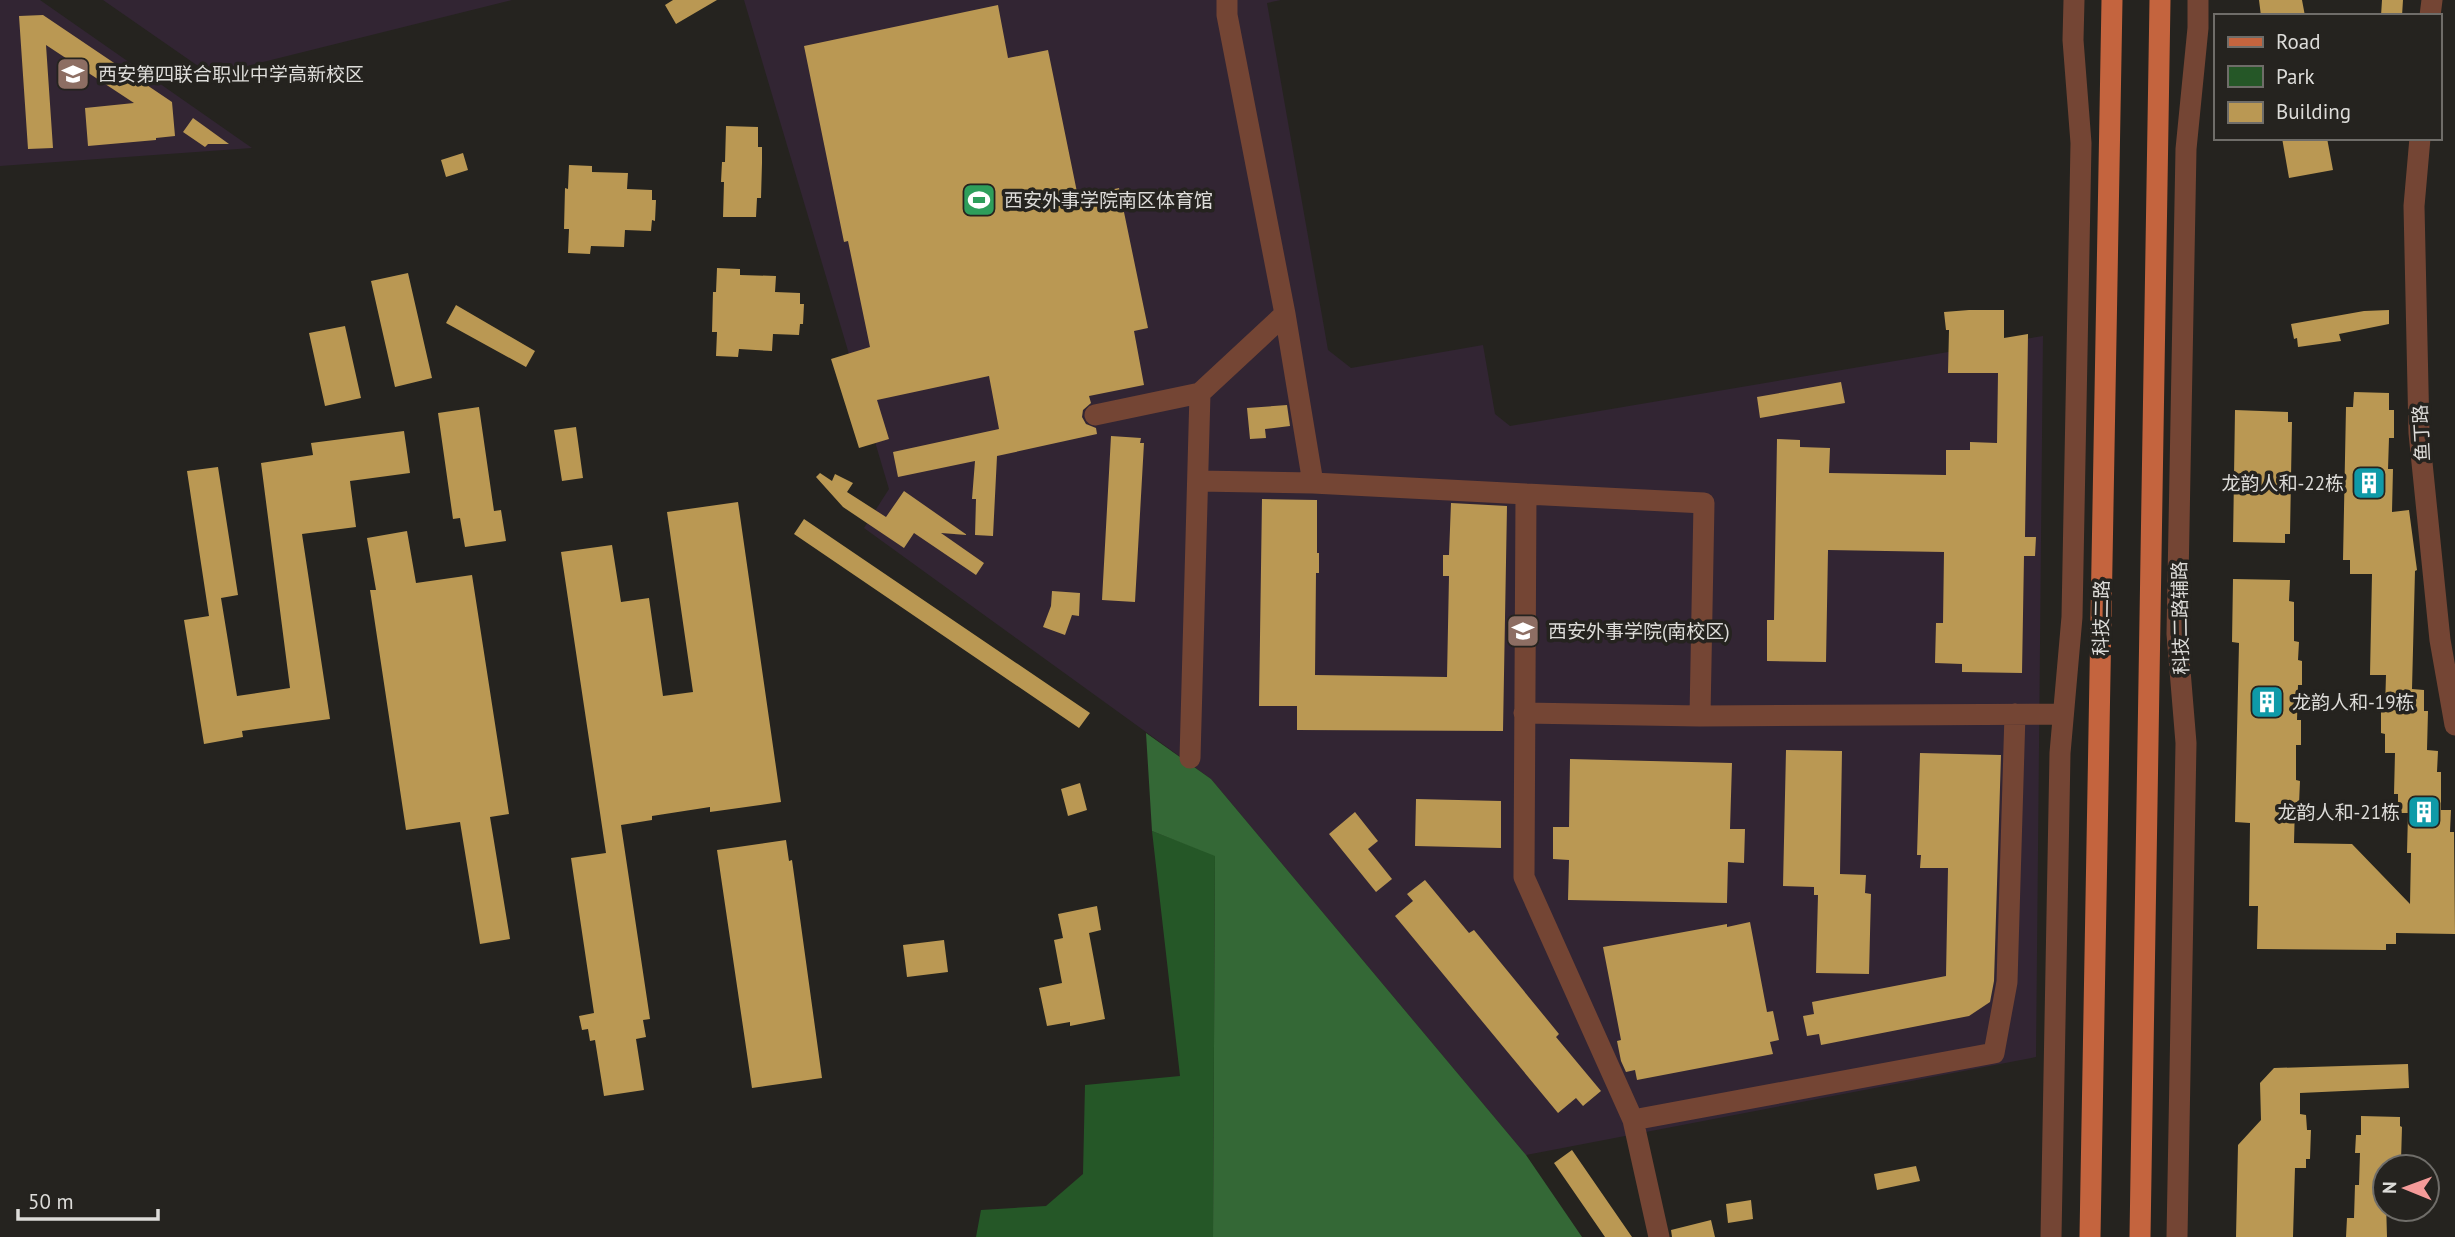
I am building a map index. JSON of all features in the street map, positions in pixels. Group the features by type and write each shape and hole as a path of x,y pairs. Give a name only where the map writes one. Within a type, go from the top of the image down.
{"main road":[{"name":"科技二路","path":"2091,1237 2112,0"},
{"path":"2140,1237 2160,0"}],"street":[{"path":"1227,0 1227,15 1286,314 1313,483"},
{"path":"2052,1237 2060,753 2072,617 2080,157 2073,40 2074,0"},
{"name":"科技二路辅路","path":"2177,1237 2186,743 2177,634 2186,149 2198,28 2198,0"},
{"name":"鱼丁路","path":"2420,140 2414,206 2419,433 2440,640 2455,725"},
{"path":"1095,415 1200,393 1286,314"},
{"path":"1190,758 1200,393"},
{"path":"1198,481 1313,483 1704,503 1700,716"},
{"path":"1526,494 1524,877 1633,1120 1659,1237"},
{"path":"1524,712 1700,716 2063,714"},
{"path":"1633,1120 1994,1052 2007,982 2015,714"}],"shaded area":[{"name":"西安第四联合职业中学高新校区","path":"0,0 40,0 252,148 0,166"},
{"path":"103,0 512,0 211,75"},
{"name":"西安外事学院(南校区)","path":"744,0 1281,0 1267,3 1328,350 1351,368 1483,345 1495,414 1510,426 2043,336 2036,1057 1526,1155 1211,779 864,528 889,489"}],"green space":[{"path":"1146,733 1211,779 1526,1155 1582,1237 1213,1237 1215,856 1152,831"},
{"path":"1152,831 1215,855 1213,1237 976,1237 981,1210 1046,1206 1083,1174 1085,1085 1180,1076"}],"building":[{"path":"673,0 717,0 676,24 665,5"},
{"path":"2259,0 2302,0 2305,14 2261,14"},
{"path":"2382,0 2403,0 2402,14 2381,14"},
{"name":"西安外事学院南区体育馆","path":"998,5 1008,58 1048,50 1078,197 1119,188 1148,328 1134,331 1144,385 1089,396 1091,403 1083,410 1082,417 1086,424 1096,428 1097,434 997,456 993,536 975,535 976,499 972,499 975,461 898,477 893,452 999,429 989,376 877,400 889,439 859,448 831,359 870,347 848,241 844,242 804,46"},
{"path":"43,15 172,102 175,136 88,146 85,108 134,103 46,45 53,148 28,149 19,16"},
{"path":"193,118 229,144 208,144 205,147 183,132"},
{"path":"726,126 758,127 758,147 762,147 762,163 761,198 757,198 756,217 723,217 724,182 721,182 722,162 725,162"},
{"path":"2282,140 2327,140 2333,170 2289,178"},
{"path":"463,153 468,170 446,177 441,160"},
{"path":"569,165 592,166 592,172 628,173 627,189 652,190 652,200 656,200 655,221 652,220 651,231 625,230 624,247 591,246 590,254 568,253 569,229 564,229 565,188 568,189"},
{"path":"717,268 740,269 740,275 776,276 775,292 800,293 800,304 804,304 803,324 800,324 799,335 773,334 772,351 739,349 738,357 716,356 717,332 712,332 713,292 716,292"},
{"path":"408,273 432,378 395,387 371,281"},
{"path":"456,305 535,351 526,367 446,323"},
{"path":"2004,310 2004,338 2028,334 2025,537 2036,537 2035,556 2024,556 2022,673 1962,672 1962,664 1935,663 1936,623 1943,623 1944,552 1828,550 1826,662 1767,661 1767,620 1774,620 1777,439 1800,440 1800,447 1830,448 1829,473 1946,475 1946,450 1970,450 1970,442 1997,443 1998,373 1948,373 1949,330 1946,330 1944,312"},
{"path":"2389,310 2389,324 2339,334 2341,341 2298,347 2297,338 2294,339 2291,324 2364,311"},
{"path":"345,326 361,398 325,406 309,333"},
{"path":"1841,382 1845,403 1760,418 1757,397"},
{"path":"2354,392 2389,393 2389,410 2394,410 2394,438 2389,438 2388,469 2393,469 2392,512 2409,510 2417,570 2412,689 2424,690 2424,711 2428,711 2427,750 2438,751 2441,810 2451,810 2450,832 2454,832 2455,934 2396,933 2396,944 2386,944 2386,950 2257,949 2258,906 2249,906 2250,823 2235,822 2239,643 2232,642 2233,579 2290,580 2289,601 2294,602 2294,641 2299,642 2298,660 2302,661 2297,720 2301,720 2301,745 2296,745 2296,780 2300,781 2299,804 2295,804 2294,843 2352,844 2410,904 2411,853 2407,853 2408,813 2398,813 2398,794 2394,794 2395,753 2385,753 2385,734 2381,733 2386,675 2370,675 2372,574 2350,574 2350,560 2343,560 2346,407 2353,407"},
{"path":"1287,405 1290,426 1265,429 1266,438 1250,439 1247,408"},
{"path":"479,407 494,511 501,510 506,541 465,547 460,518 453,519 438,413"},
{"path":"2235,410 2288,412 2288,422 2292,422 2290,534 2285,534 2285,543 2233,542"},
{"path":"576,427 583,478 562,481 554,430"},
{"path":"404,431 410,473 350,481 356,527 302,534 330,719 242,731 243,737 204,744 184,620 209,616 187,471 218,467 238,595 221,598 237,696 290,688 261,463 313,455 311,443"},
{"path":"1111,436 1141,438 1140,443 1144,443 1135,602 1102,600"},
{"path":"820,473 832,481 835,474 853,483 847,492 886,517 904,491 967,535 941,533 984,563 976,575 914,533 904,548 843,507 816,477"},
{"path":"1262,499 1317,500 1319,573 1316,573 1315,675 1447,677 1449,576 1443,576 1443,555 1449,555 1451,503 1507,506 1503,731 1297,730 1297,706 1259,706"},
{"path":"738,502 781,802 710,812 710,807 652,816 652,820 621,825 650,1019 643,1020 646,1037 636,1039 644,1090 604,1096 595,1040 590,1041 588,1029 582,1030 579,1016 594,1013 571,858 606,853 561,552 612,545 621,602 649,598 663,696 693,692 667,512"},
{"path":"804,519 1090,713 1079,728 794,534"},
{"path":"407,531 416,583 472,575 509,814 490,817 510,939 480,944 460,822 406,830 370,590 376,590 367,538"},
{"path":"1052,591 1080,593 1079,616 1072,615 1065,635 1043,627 1051,606"},
{"path":"1786,750 1842,751 1840,874 1866,875 1865,893 1871,894 1869,974 1816,973 1818,895 1814,895 1814,887 1783,886"},
{"path":"1920,753 2001,755 1994,981 1990,1002 1969,1016 1821,1045 1819,1034 1807,1036 1803,1016 1814,1014 1812,1002 1946,976 1948,868 1920,868 1921,855 1917,855"},
{"path":"1570,759 1732,763 1730,829 1745,829 1744,863 1728,862 1727,903 1568,900 1569,860 1553,859 1553,827 1569,827"},
{"path":"1080,783 1087,810 1068,816 1061,789"},
{"path":"1416,799 1501,801 1501,848 1415,846"},
{"path":"1355,812 1378,841 1368,849 1392,879 1376,892 1329,834"},
{"path":"786,840 789,861 792,860 822,1078 752,1088 717,850"},
{"path":"1425,880 1469,933 1474,930 1559,1034 1556,1037 1601,1091 1583,1106 1576,1098 1558,1113 1395,916 1413,901 1407,894"},
{"path":"1097,906 1101,930 1089,933 1105,1019 1070,1026 1070,1022 1047,1026 1039,988 1062,983 1054,940 1063,938 1058,914"},
{"path":"1750,922 1767,1012 1773,1011 1779,1040 1770,1042 1773,1054 1637,1080 1635,1070 1626,1072 1617,1041 1621,1040 1603,947"},
{"path":"944,940 948,972 907,977 903,945"},
{"path":"2408,1064 2409,1088 2300,1093 2300,1114 2306,1115 2307,1130 2311,1130 2310,1159 2306,1159 2306,1168 2295,1168 2293,1237 2236,1237 2238,1145 2261,1120 2260,1083 2274,1068"},
{"path":"2361,1116 2400,1117 2401,1153 2371,1153 2371,1223 2387,1223 2387,1237 2346,1237 2347,1218 2354,1218 2355,1185 2359,1185 2360,1153 2355,1153 2356,1135 2361,1135"},
{"path":"1572,1150 1632,1237 1605,1237 1554,1163"},
{"path":"1916,1166 1920,1181 1877,1190 1874,1174"},
{"path":"1751,1200 1753,1219 1728,1223 1726,1204"},
{"path":"1711,1220 1715,1237 1672,1237 1671,1230"}],"place":[{"name":"西安第四联合职业中学高新校区","path":"73,74"},
{"name":"西安外事学院南区体育馆","path":"979,200"},
{"name":"龙韵人和-22栋","path":"2369,483"},
{"name":"西安外事学院(南校区)","path":"1523,631"},
{"name":"龙韵人和-19栋","path":"2267,702"},
{"name":"龙韵人和-21栋","path":"2424,812"}]}
